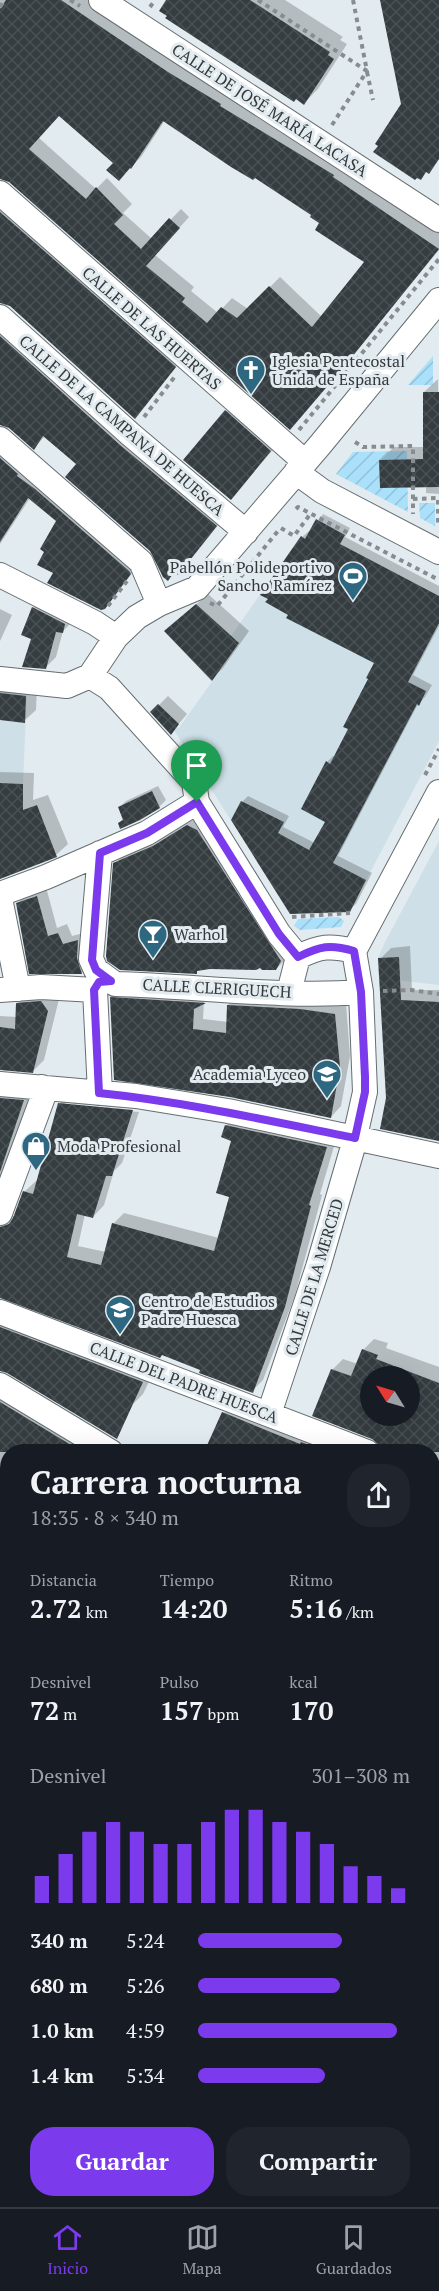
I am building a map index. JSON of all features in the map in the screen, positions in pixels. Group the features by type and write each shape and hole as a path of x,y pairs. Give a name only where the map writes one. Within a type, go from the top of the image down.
{"street":[{"name":"CALLE DE JOSÉ MARÍA LACASA","path":"101,0 439,220"},
{"name":"CALLE DE LAS HUERTAS","path":"0,193 286,446 322,491 439,552"},
{"path":"0,679 67,686 90,676 116,637 137,617 159,604 195,595 203,582 439,300"},
{"name":"CALLE DE LA CAMPANA DE HUESCA","path":"0,317 130,434 246,532"},
{"path":"0,439 141,562 159,604"},
{"path":"0,575 95,623 116,637"},
{"path":"90,676 110,688 194,782 197,802 279,934 298,957"},
{"path":"289,992 298,957 316,948 336,946 354,951 432,785"},
{"path":"0,894 147,833 197,802"},
{"path":"99,1093 103,985 92,960 100,853"},
{"path":"0,898 9,989"},
{"name":"CALLE DE LA MERCED","path":"269,1414 299,1329 355,1138 365,1092 361,992 354,951"},
{"name":"CALLE CLERIGUECH","path":"9,989 115,984 334,994 361,992"},
{"path":"0,1084 136,1096 228,1111 439,1156"},
{"path":"0,1213 43,1097 42,1088"},
{"name":"CALLE DEL PADRE HUESCA","path":"0,1312 346,1444"},
{"path":"0,1385 92,1444"}],"path":[{"path":"0,6 5,0"},
{"path":"258,0 367,71"},
{"path":"353,0 373,100"},
{"path":"330,128 367,71"},
{"path":"286,446 439,259"},
{"path":"142,419 189,360"},
{"path":"355,442 363,447 413,446 413,518"},
{"path":"413,499 438,498 438,532"},
{"path":"296,510 298,507 311,513 439,580"},
{"path":"281,528 294,536 311,513"},
{"path":"195,595 217,606 288,519"},
{"path":"432,785 439,749"},
{"path":"285,917 353,913 348,923"},
{"path":"361,992 411,990 439,994"}],"shaded area":[{"path":"433,356 433,385 408,385"},
{"path":"407,451 408,512 336,474 353,452"},
{"path":"419,503 435,503 435,526 420,518"},
{"path":"315,522 320,522 345,535 340,544 439,596 439,741 350,911 290,914 174,730 179,728 239,643 231,636 301,536 305,538"},
{"path":"0,687 27,690 23,784 0,783"},
{"path":"439,841 439,985 379,978 378,958 384,944"},
{"path":"339,917 344,921 341,927 300,930 294,926 298,919"}],"building":[{"path":"6,0 61,0 168,72 221,104 220,106 334,175 333,177 439,249 290,430 9,182 0,179 0,9","holes":["59,116 113,163 106,170 119,181 131,169 163,121 231,167 253,180 255,178 311,215 310,217 319,223 315,230 364,262 312,327 269,286 237,318 221,307 207,323 182,302 185,298 146,266 180,228 169,218 141,249 114,224 123,215 96,187 86,199 29,149"]},
{"path":"166,0 250,0 330,52 328,55 334,59 304,105 296,99 294,102 165,18 167,16 159,11"},
{"path":"380,0 439,0 439,159 429,174 426,172 421,180 417,178 415,180 373,152 378,146 375,144 401,104"},
{"path":"0,212 176,367 135,419 10,306 0,303"},
{"path":"0,336 120,445 217,526 178,575 174,572 168,581 163,577 150,551 65,477 76,464 43,436 34,450 9,428 0,425"},
{"path":"423,392 439,392 439,487 380,488 379,460 423,459"},
{"path":"225,410 271,451 231,500 183,460"},
{"path":"0,458 18,474 17,476 129,571 131,574 105,609 101,610 47,583 53,573 37,565 44,552 40,549 56,521 28,498 0,542"},
{"path":"316,519 345,535 340,544 439,596 439,623 408,682 426,691 333,863 366,880 350,912 290,914 231,820 241,801 284,822 278,833 309,850 325,822 301,809 326,761 330,764 348,729 343,727 374,663 286,618 288,615 265,602 268,599 260,595 301,536 305,539"},
{"path":"196,604 239,643 212,681 164,631"},
{"path":"32,607 65,624 63,633 56,632 46,669 22,667 31,639 21,635"},
{"path":"0,693 26,696 25,723 0,720"},
{"path":"158,704 179,724 171,735 150,712"},
{"path":"0,783 23,784 23,810 37,805 57,857 0,879"},
{"path":"152,791 160,808 120,829 118,823 123,820 118,807"},
{"path":"187,825 197,830 281,961 276,970 210,969 197,971 197,974 120,970 107,961 113,863 153,846"},
{"path":"37,896 48,936 58,933 63,944 78,940 77,958 82,974 29,974 16,903"},
{"path":"399,957 401,1000 439,1002 439,1141 380,1129 386,1098 378,958"},
{"path":"110,997 206,1003 194,1009 193,1029 226,1033 227,1005 300,1009 335,1014 340,1067 331,1118 230,1097 114,1080"},
{"path":"41,1001 48,1011 33,1073 0,1070 0,1027 15,1029 16,1003"},
{"path":"0,1098 24,1100 0,1172"},
{"path":"58,1103 133,1110 112,1176 106,1176 93,1218 77,1214 67,1257 101,1265 112,1223 214,1251 229,1197 216,1193 231,1141 221,1137 225,1125 327,1147 309,1205 311,1206 285,1307 253,1393 199,1373 200,1370 162,1355 160,1358 0,1298 0,1227 9,1224 13,1218 23,1191 33,1194"},
{"path":"0,1327 143,1382 117,1439 0,1371"},
{"path":"362,1349 378,1355 376,1359 394,1366 360,1366 360,1426 420,1426 420,1376 439,1383 439,1444 378,1444 372,1439 312,1416 331,1369 351,1376"},
{"path":"0,1402 69,1444 0,1444"},
{"path":"222,1412 300,1444 208,1444"}],"place":[{"name":"Iglesia Pentecostal Unida de España","path":"251,396"},
{"name":"Pabellón Polideportivo Sancho Ramírez","path":"353,602"},
{"name":"Warhol","path":"153,960"},
{"name":"Academia Lyceo","path":"327,1100"},
{"name":"Moda Profesional","path":"36,1172"},
{"name":"Centro de Estudios Padre Huesca","path":"120,1336"}],"route":[{"path":"197,802 279,934 298,957 316,948 336,946 354,951 361,992 365,1077 365,1092 355,1138 228,1111 136,1096 99,1093 94,990 99,982 111,981 96,970 92,960 100,853 170,821 197,802"}]}
